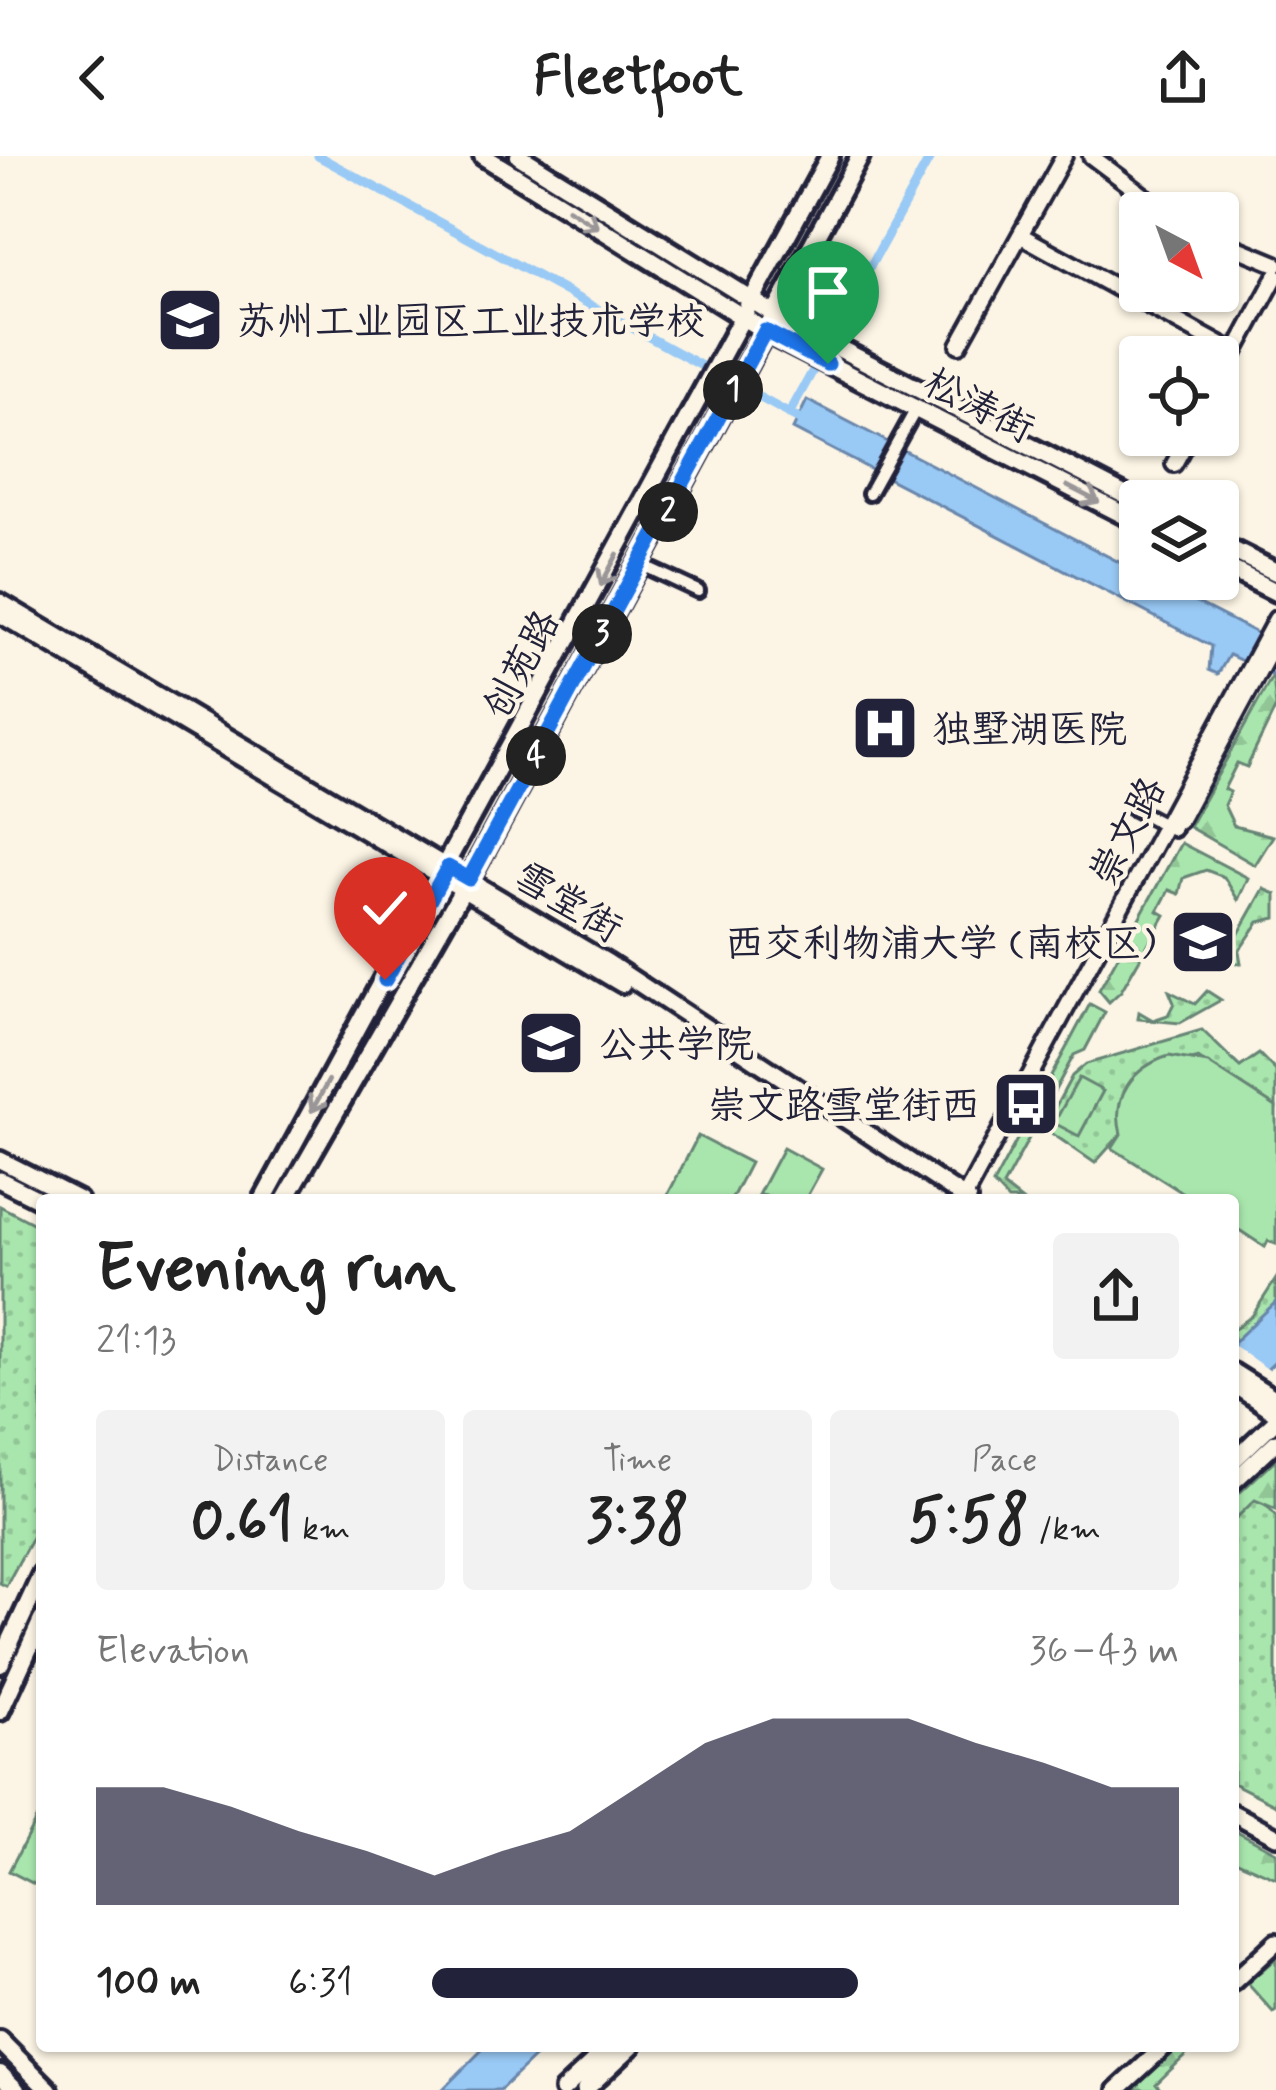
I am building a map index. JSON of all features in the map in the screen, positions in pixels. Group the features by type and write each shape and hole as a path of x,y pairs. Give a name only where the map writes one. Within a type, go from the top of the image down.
{"main road":[{"name":"松涛街","path":"483,156 806,342 1119,493"},
{"name":"松涛街","path":"519,156 748,309"},
{"name":"创苑路","path":"265,1194 830,156"},
{"name":"创苑路","path":"288,1194 466,885 860,156"},
{"name":"松涛街","path":"833,356 916,409 1119,512"},
{"path":"1239,554 1276,572"},
{"path":"1239,574 1276,592"},
{"name":"雪堂街","path":"0,602 444,873"},
{"name":"雪堂街","path":"0,614 466,885 956,1194"},
{"path":"0,1160 67,1194"},
{"path":"0,1180 36,1198"},
{"path":"1245,1388 1276,1399"},
{"path":"1239,1455 1276,1416 1245,1388"},
{"path":"1239,1476 1276,1442"},
{"path":"0,1664 36,1587"},
{"path":"0,1711 36,1633"},
{"path":"1239,1816 1276,1836"},
{"path":"1239,1976 1276,1942"},
{"path":"0,2041 49,2090"},
{"path":"563,2090 604,2052"},
{"path":"585,2090 626,2052"},
{"path":"1118,2090 1159,2052"},
{"path":"0,2074 16,2090"}],"street":[{"path":"959,345 1064,156"},
{"path":"1091,156 1139,192"},
{"path":"1020,235 1204,336"},
{"path":"1239,249 1276,264"},
{"path":"1239,346 1276,277"},
{"path":"869,494 916,409"},
{"path":"1174,464 1178,456"},
{"path":"640,564 698,592"},
{"name":"崇文路","path":"968,1194 1165,825 1272,638 1276,620"},
{"path":"1133,808 1165,825"}],"green space":[{"path":"1273,675 1276,707 1247,767 1237,763 1224,789 1230,792 1224,805 1234,826 1273,836 1255,865 1189,827"},
{"path":"1181,843 1248,878 1238,900 1224,877 1206,870 1183,878 1179,894 1169,890 1158,911 1165,915 1121,991 1109,1002 1099,990"},
{"path":"1264,889 1276,894 1276,918 1259,922 1239,951 1241,963 1231,963 1238,935"},
{"path":"1169,991 1195,1004 1207,991 1221,1000 1180,1023 1138,1019 1139,1012 1153,1020 1168,1015 1174,1003"},
{"path":"1090,1004 1105,1012 1085,1050 1074,1055 1003,1186 1013,1194 1002,1194 993,1184"},
{"path":"1202,1030 1240,1067 1259,1054 1276,1071 1276,1107 1198,1058 1136,1074 1120,1102 1121,1134 1095,1163 1044,1128 1072,1076 1086,1064"},
{"path":"1169,1056 1208,1063 1276,1107 1276,1244 1268,1241 1265,1247 1239,1230 1239,1194 1185,1194 1112,1148 1121,1134 1122,1096 1135,1075"},
{"path":"1079,1078 1103,1091 1079,1136 1054,1123"},
{"path":"698,1136 750,1163 734,1194 668,1194"},
{"path":"783,1148 822,1169 808,1194 759,1194"},
{"path":"0,1206 36,1225 36,1530 6,1586 0,1583"},
{"path":"1276,1279 1276,1302 1239,1337 1239,1326 1252,1316"},
{"path":"1276,1459 1276,1509 1255,1500 1239,1515 1239,1493"},
{"path":"1258,1497 1276,1515 1276,1805 1239,1786 1239,1515"},
{"path":"36,1819 36,1885 9,1871"},
{"path":"1239,1832 1276,1852 1276,1878 1239,1862"},
{"path":"1276,1958 1276,2010 1273,2012 1247,1983"},
{"path":"1162,2052 1189,2052 1156,2084 1161,2090 1135,2090 1128,2083"}],"water":[{"path":"807,400 1119,562 1119,598 793,429"},
{"path":"1122,600 1192,600 1276,643 1276,677 1229,655 1218,674 1209,670 1211,646"},
{"path":"1276,1302 1276,1361 1239,1395 1239,1337"},
{"path":"480,2052 540,2052 500,2090 442,2090"}],"pier":[{"path":"1239,1349 1269,1370 1239,1399"}],"waterway":[{"path":"318,156 808,424"},
{"path":"789,414 931,156"}],"place":[{"name":"苏州工业园区工业技术学校","path":"190,320"},
{"name":"独墅湖医院","path":"885,728"},
{"name":"西交利物浦大学 (南校区)","path":"1203,942"},
{"name":"公共学院","path":"551,1043"},
{"name":"崇文路雪堂街西","path":"1026,1104"}],"route":[{"path":"385,980 448,867 469,879 765,331 828,364"}]}
